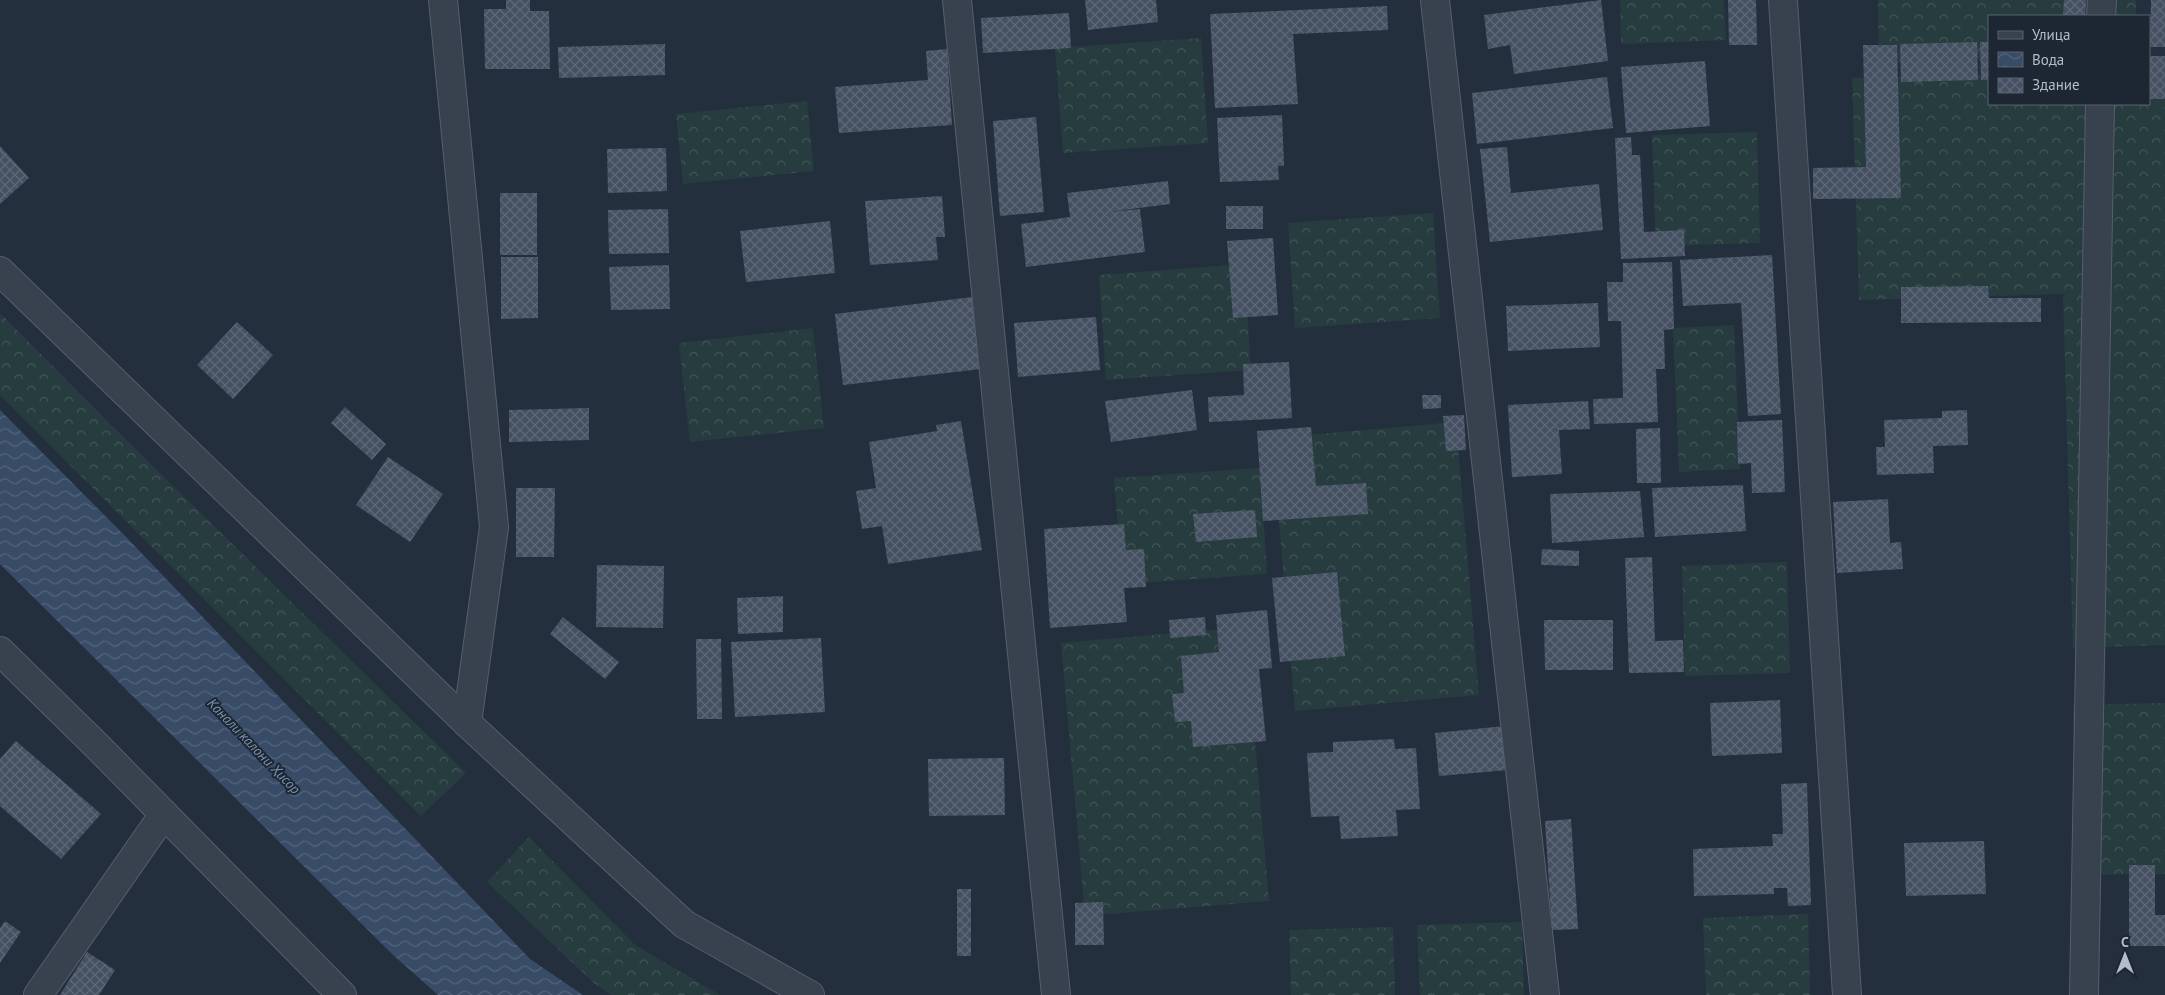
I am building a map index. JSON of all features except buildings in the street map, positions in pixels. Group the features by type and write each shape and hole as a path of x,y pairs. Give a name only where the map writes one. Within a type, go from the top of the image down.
{"street":[{"path":"443,0 494,527 467,723"},
{"path":"957,0 1056,995"},
{"path":"1435,0 1545,995"},
{"path":"1783,0 1847,995"},
{"path":"2101,15 2102,0"},
{"path":"2084,995 2100,105"},
{"path":"0,271 467,723 684,924 810,995"},
{"path":"0,652 164,814 342,995"},
{"path":"38,995 164,814"}],"green space":[{"path":"1620,0 1724,0 1726,40 1621,44"},
{"path":"1878,0 2136,0 2136,15 1988,15 1988,60 1879,63"},
{"path":"1201,38 1208,143 1063,153 1055,48"},
{"path":"2150,70 2165,70 2165,645 2073,648 2063,294 1859,300 1852,78 1988,75 1988,105 2150,105"},
{"path":"807,101 814,171 683,184 676,114"},
{"path":"1757,132 1760,243 1656,246 1652,135"},
{"path":"1433,213 1440,318 1295,328 1288,223"},
{"path":"1244,264 1251,370 1106,380 1099,275"},
{"path":"0,313 109,423 466,773 421,816 0,395"},
{"path":"1734,325 1740,469 1679,472 1673,328"},
{"path":"813,328 824,428 690,442 679,343"},
{"path":"1456,422 1479,695 1295,711 1272,438"},
{"path":"1260,468 1267,574 1122,584 1114,478"},
{"path":"1787,562 1790,673 1685,676 1682,566"},
{"path":"1245,627 1269,901 1085,916 1061,643"},
{"path":"2165,703 2165,874 2075,875 2073,705"},
{"path":"529,837 635,945 720,995 611,995 594,983 487,882"},
{"path":"1808,914 1810,995 1706,995 1703,918"},
{"path":"1522,922 1524,995 1420,995 1417,925"},
{"path":"1393,927 1395,995 1291,995 1289,930"}],"water":[{"name":"Канали калони Ҳисор","path":"0,410 128,539 530,959 583,995 438,995 392,954 0,564"}]}
